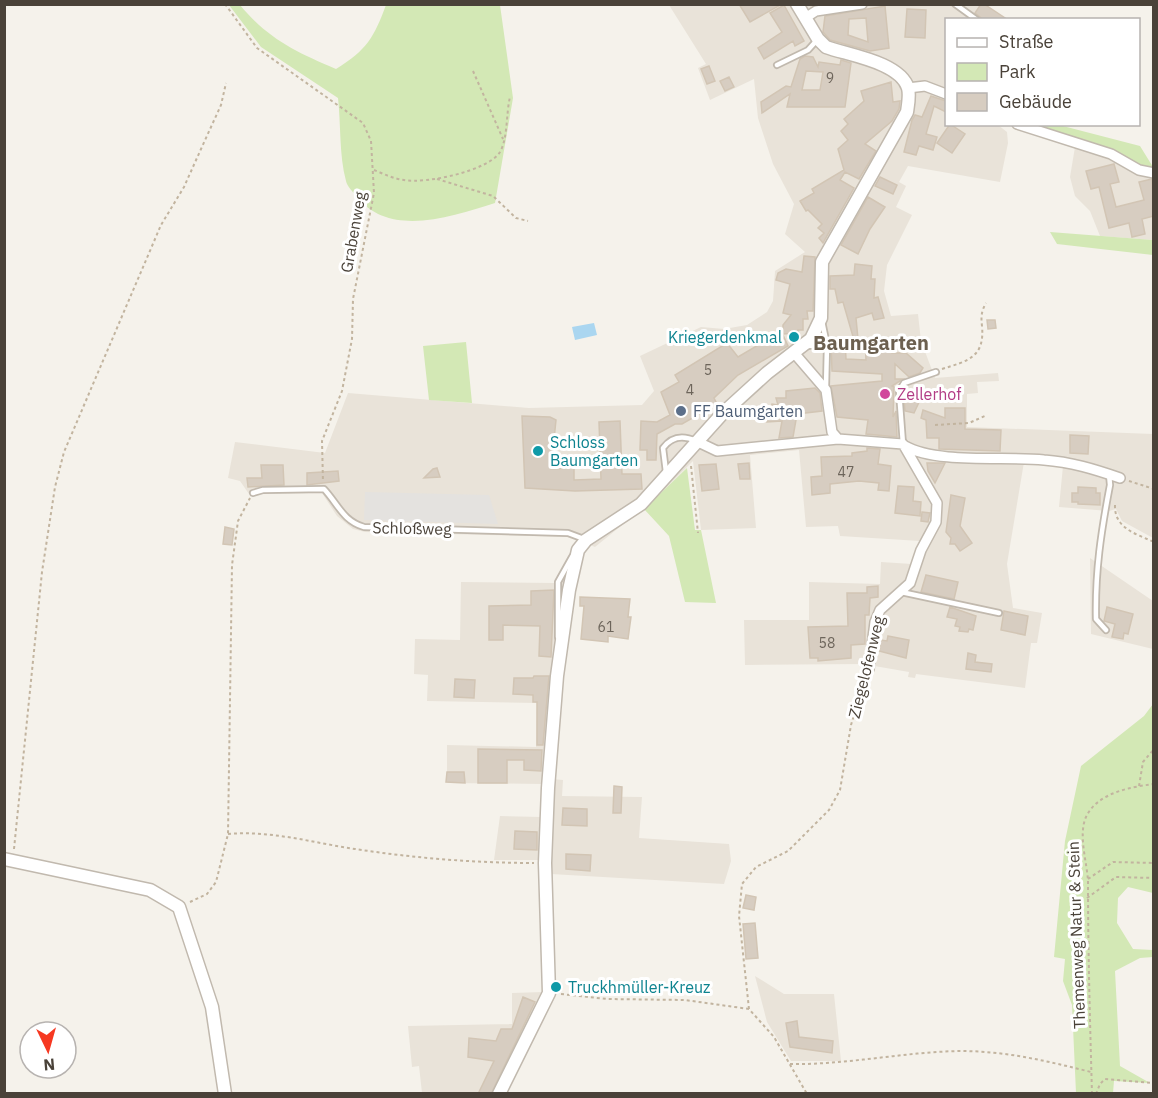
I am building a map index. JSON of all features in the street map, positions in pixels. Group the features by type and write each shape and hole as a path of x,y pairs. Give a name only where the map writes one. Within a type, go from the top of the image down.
{"street":[{"path":"499,1094 549,993 545,863 548,788 561,650 569,590 578,550 586,540 641,504 696,441 767,373 800,350 811,339 821,318 822,262 902,125 907,112 908,88 891,68 825,47 797,4"},
{"path":"805,18 816,11 862,4"},
{"path":"908,88 925,86 945,94"},
{"path":"1023,126 1111,154 1139,170 1154,173"},
{"path":"800,350 826,390 832,432 838,440"},
{"path":"696,441 717,451 838,440 903,444 926,454 1083,464 1120,478"},
{"name":"Ziegelofenweg","path":"869,669 878,616 887,603 910,583 921,550 936,522 937,503 903,444"},
{"path":"9,860 150,890 179,907 212,1007 225,1094"}],"lane":[{"path":"955,4 974,18"},
{"path":"777,65 808,50 818,39"},
{"path":"821,318 827,345 826,390"},
{"path":"800,350 827,345"},
{"path":"903,444 898,391 904,383 936,372"},
{"path":"667,475 662,456 663,448 668,441 676,437 686,437 696,441"},
{"path":"1106,630 1096,619 1095,584 1097,556 1110,485 1109,474"},
{"path":"254,493 263,490 324,489"},
{"name":"Schloßweg","path":"324,489 340,513 354,524 364,527 568,533 586,540"},
{"path":"901,592 999,613"}],"path":[{"name":"Grabenweg","path":"225,4 257,48 363,123 371,141 374,193 353,299 350,349 342,391 322,441 320,462 324,489"},
{"path":"473,71 503,139"},
{"path":"9,860 42,572 55,488 64,452 162,225 184,187 221,105 226,83"},
{"path":"374,170 406,181 436,179 492,161 501,151 510,97"},
{"path":"436,179 493,196 516,218 528,221"},
{"path":"936,372 967,361 977,353 983,338 981,311 986,303"},
{"path":"935,425 969,423 987,415"},
{"path":"684,456 691,467 698,533"},
{"path":"1120,478 1154,489"},
{"path":"1110,485 1119,523 1129,531 1154,542"},
{"path":"179,907 207,894 216,882 228,834 232,566 238,521 247,501 254,493"},
{"name":"Ziegelofenweg","path":"749,1009 739,916 742,884 756,867 788,851 829,810 840,790 851,725 869,669"},
{"path":"1139,786 1143,762 1154,749"},
{"name":"Themenweg Natur & Stein","path":"1092,1094 1088,879 1084,830 1086,818 1103,798 1139,786 1154,784"},
{"path":"228,834 242,832 277,836 424,858 545,863"},
{"path":"1088,879 1113,862 1154,863"},
{"path":"1087,898 1116,877 1154,878"},
{"path":"549,993 607,999 685,1000 749,1009 774,1037 807,1094"},
{"path":"789,1064 835,1063 958,1051 999,1052 1035,1057 1092,1072"},
{"path":"1096,1094 1100,1084 1106,1079 1154,1083"}],"shaded area":[{"path":"669,5 984,5 1006,18 945,18 945,126 999,126 1007,132 1008,143 1000,182 908,166 899,182 906,186 896,207 912,215 887,265 884,291 891,316 918,314 921,341 935,378 998,373 999,381 977,382 978,393 967,394 967,427 1153,434 1153,538 1122,521 1116,509 1109,511 1059,507 1063,466 1024,462 1007,564 1013,608 1042,613 1037,643 1031,643 1025,688 916,674 915,678 908,677 909,672 863,664 745,665 744,620 809,620 809,582 880,584 881,562 912,564 920,541 840,536 838,526 806,527 799,450 750,455 756,528 701,530 693,461 658,496 595,547 570,537 365,532 353,529 337,516 322,493 249,494 240,481 228,478 235,442 325,453 348,393 529,408 642,405 654,391 640,356 701,327 724,329 747,325 767,312 773,301 775,271 805,252 785,234 794,204 773,164 758,118 754,79 710,100 698,68 706,64"},
{"path":"1075,147 1115,161 1137,175 1153,176 1153,240 1100,236 1090,211 1075,196 1070,177"},
{"path":"365,492 489,495 498,524 364,520"},
{"path":"1090,558 1153,601 1153,649 1091,634"},
{"path":"568,559 552,676 543,784 451,783 451,772 447,772 447,745 536,747 537,703 427,701 428,675 414,674 415,639 460,640 461,582 554,583"},
{"path":"552,779 563,780 562,796 642,797 639,838 729,844 731,861 724,884 551,874"},
{"path":"500,816 541,817 540,860 494,860"},
{"path":"755,976 784,994 834,994 841,1061 791,1061 767,1022"},
{"path":"543,992 493,1093 422,1093 419,1066 412,1067 408,1026 512,1024 512,993"}],"green space":[{"path":"229,5 240,5 272,36 308,57 336,69 368,42 386,5 500,5 513,98 495,203 422,221 404,221 386,217 370,209 356,196 346,181 341,150 338,98 261,47"},
{"path":"1033,126 1063,126 1140,146 1153,167 1140,166 1114,150"},
{"path":"1050,232 1153,240 1153,255 1057,244"},
{"path":"466,342 472,403 429,400 423,346"},
{"path":"687,468 695,530 701,530 716,603 685,602 669,536 644,509"},
{"path":"1153,704 1153,893 1128,887 1118,898 1117,923 1133,949 1153,950 1153,957 1140,958 1115,971 1120,1066 1150,1083 1114,1081 1113,1093 1076,1093 1072,1005 1063,981 1065,959 1054,957 1065,841 1081,766 1144,716"}],"water":[{"path":"594,323 597,335 575,340 572,327"}],"building":[{"path":"739,4 782,4 750,22"},
{"path":"981,4 984,4 1005,18 981,18 975,13"},
{"path":"784,5 804,41 795,46 793,41 764,59 758,48 782,32 770,13"},
{"path":"885,6 889,48 870,51 830,40 823,32 825,16","holes":["866,18 868,42 848,35 849,19"]},
{"path":"907,9 926,10 925,38 905,37"},
{"path":"805,56 813,57 818,67 819,62 840,65 841,60 851,63 845,107 787,107 790,94 762,113 761,102 786,86 791,87 800,59","holes":["806,71 823,72 820,90 802,90"]},
{"path":"709,66 715,81 707,84 701,69"},
{"path":"729,77 734,87 725,91 720,81"},
{"path":"891,82 893,102 900,101 899,109 892,121 865,144 876,151 859,179 845,172 840,180 854,188 823,243 819,238 824,233 818,228 822,224 808,210 806,211 800,201 814,193 812,189 844,170 838,149 848,140 841,131 848,124 844,119 864,101 861,91"},
{"path":"931,96 945,101 945,112 934,106 926,134 937,137 933,150 919,146 916,155 904,152 912,120 915,115 922,117"},
{"path":"949,126 953,126 965,134 952,153 937,143"},
{"path":"1114,164 1119,182 1110,184 1116,207 1144,200 1139,182 1152,179 1154,216 1142,219 1145,234 1132,237 1129,223 1109,228 1099,187 1091,189 1086,171"},
{"path":"880,177 897,185 893,194 875,186"},
{"path":"868,197 885,207 870,229 858,254 841,245"},
{"path":"804,256 815,257 813,311 807,311 808,319 803,319 803,330 798,330 798,333 783,334 783,325 791,315 783,313 790,284 776,280 778,273 786,269 802,272"},
{"path":"855,264 872,266 871,279 875,279 874,298 878,297 884,318 874,320 872,313 856,318 858,339 854,340 843,302 838,303 835,289 830,289 830,276 854,275"},
{"path":"987,320 995,320 996,328 988,329"},
{"path":"783,335 788,346 738,375 714,398 717,404 682,424 675,424 657,434 656,460 647,460 647,450 640,450 641,421 657,422 670,415 661,392 679,382 675,375 727,343 738,357 765,341"},
{"path":"882,338 883,344 891,344 892,353 906,353 923,368 920,373 909,377 895,364 895,379 903,379 892,386 894,387 893,417 896,411 897,437 866,434 868,420 837,417 831,386 882,381 882,374 832,371 831,342 845,340 846,359 866,360 865,339"},
{"path":"815,388 820,393 822,411 797,414 793,437 779,438 782,421 767,422 772,404 778,405 776,398 786,398 786,391"},
{"path":"909,389 919,390 920,400 914,413 905,411 904,398"},
{"path":"945,408 965,408 965,429 1001,430 1000,451 939,449 939,438 927,438 926,420 921,418 923,410 945,418"},
{"name":"Schloss Baumgarten","path":"522,416 550,417 556,420 551,469 574,468 574,480 601,479 599,422 620,421 622,474 641,474 642,489 575,491 525,488"},
{"path":"1070,435 1089,436 1088,454 1070,453"},
{"path":"867,448 880,449 878,464 891,466 889,491 878,490 879,483 859,481 830,484 830,493 812,495 811,477 822,476 821,457 852,456 852,453 867,451"},
{"path":"749,463 750,479 740,479 738,464"},
{"path":"927,463 945,463 935,483 928,471"},
{"path":"716,464 719,489 702,491 699,465"},
{"path":"261,465 283,465 284,485 248,487 247,478 262,478"},
{"path":"437,468 440,477 424,478 433,469"},
{"path":"338,471 339,481 307,485 307,473"},
{"path":"898,486 914,487 913,501 921,502 920,516 895,513"},
{"path":"1078,487 1096,488 1096,493 1100,493 1100,505 1072,502 1072,493 1078,493"},
{"path":"951,495 965,498 960,526 972,543 960,551 955,544 950,544 951,538 946,532"},
{"path":"922,512 930,513 928,522 921,521"},
{"path":"225,527 234,529 232,545 223,544"},
{"path":"926,575 958,582 954,599 921,592"},
{"path":"878,586 878,597 870,598 869,615 865,615 865,644 851,645 851,658 818,661 818,658 810,658 808,627 848,626 847,593 867,593 867,587"},
{"path":"554,590 551,657 539,656 540,626 503,625 503,640 489,640 489,606 531,605 531,591"},
{"path":"580,597 630,599 628,617 631,617 628,639 608,636 608,642 581,639 584,606 580,606"},
{"path":"950,607 976,616 973,630 959,631 960,627 955,626 957,619 947,617"},
{"path":"1107,607 1133,614 1128,634 1124,633 1123,639 1112,637 1115,624 1104,621"},
{"path":"1004,611 1028,616 1025,635 1001,630"},
{"path":"888,636 909,640 906,658 879,651 881,640 887,641"},
{"path":"968,653 976,655 975,662 992,664 991,672 966,669"},
{"path":"534,676 549,676 543,745 537,745 537,702 533,702 533,695 513,694 514,678 533,678"},
{"path":"455,679 475,680 474,698 454,697"},
{"path":"478,749 542,750 541,771 524,770 524,760 507,760 507,783 478,783"},
{"path":"447,772 464,772 465,783 446,782"},
{"path":"614,786 622,787 621,813 613,813"},
{"path":"563,808 587,809 587,826 562,825"},
{"path":"515,831 537,832 537,850 514,849"},
{"path":"566,854 591,855 590,871 566,869"},
{"path":"746,895 756,897 754,910 743,908"},
{"path":"755,923 758,958 746,959 743,924"},
{"path":"523,997 535,1002 491,1094 478,1094 494,1061 468,1057 469,1038 496,1041 501,1029 512,1029"},
{"path":"797,1021 799,1037 833,1041 832,1053 790,1047 786,1023"}],"place":[{"name":"Kriegerdenkmal","path":"794,337"},
{"name":"Zellerhof","path":"885,394"},
{"name":"FF Baumgarten","path":"681,411"},
{"name":"Schloss Baumgarten","path":"538,451"},
{"name":"Truckhmüller-Kreuz","path":"556,987"}],"district":[{"name":"Baumgarten","path":"871,342"}]}
